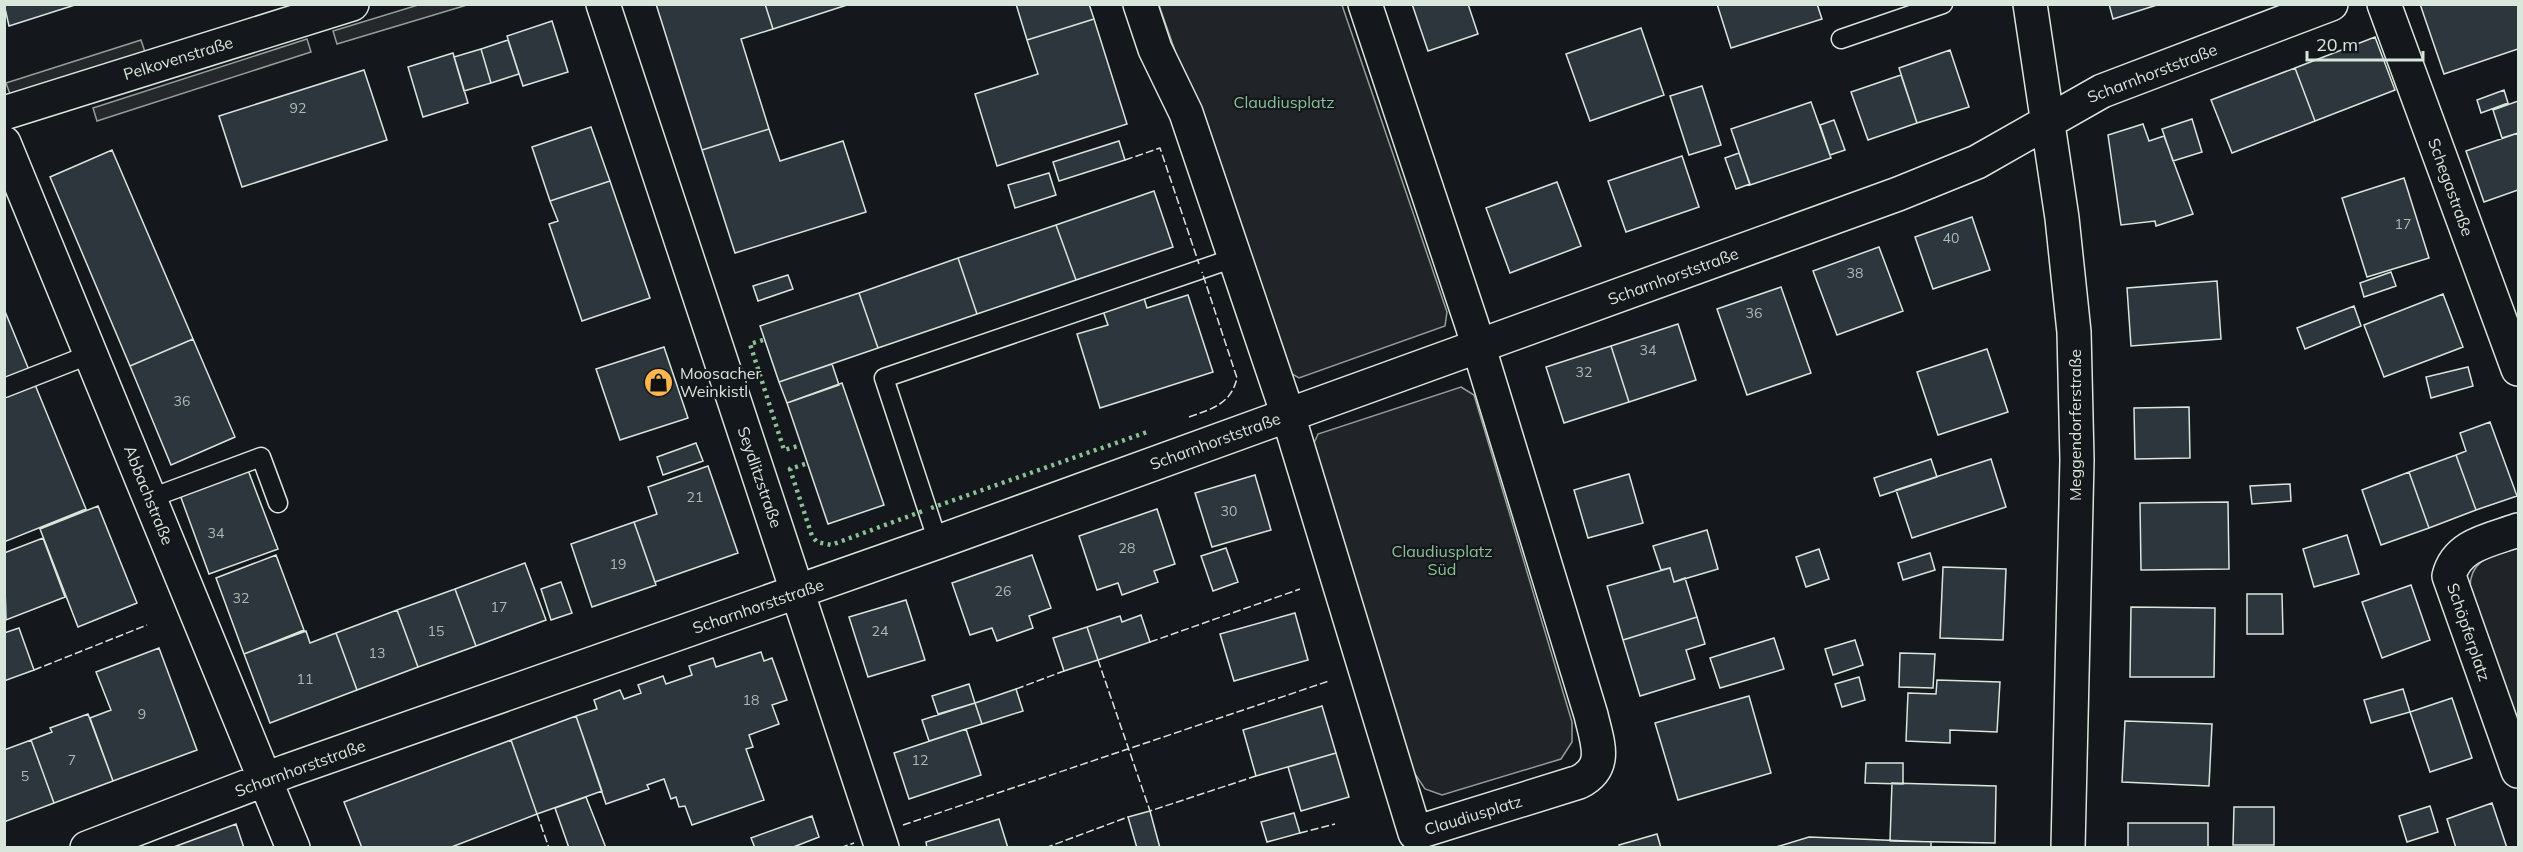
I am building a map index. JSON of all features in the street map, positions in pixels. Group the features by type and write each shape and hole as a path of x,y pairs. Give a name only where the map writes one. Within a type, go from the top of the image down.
{"street":[{"name":"Pelkovenstraße","path":"4,113 352,4"},
{"name":"Seydlitzstraße","path":"603,4 799,591 882,848"},
{"name":"Claudiusplatz","path":"1140,4 1155,49 1186,113 1287,415 1415,840 1579,782 1595,770 1599,759 1591,715 1479,346 1365,4"},
{"name":"Meggendorferstraße","path":"2030,4 2048,120 2074,332 2076,391 2068,848"},
{"name":"Scharnhorststraße","path":"87,848 264,780 938,542 1898,194 1977,162 2102,91 2331,4"},
{"name":"Schegastraße","path":"2384,4 2518,369"},
{"name":"Abbachstraße","path":"4,143 293,848"},
{"name":"Schöpferplatz","path":"2518,530 2462,552 2452,562 2449,576 2518,771"}],"lane":[{"path":"1841,39 1943,4"},
{"path":"938,542 885,378 1234,258"},
{"path":"4,388 91,354"},
{"path":"151,498 261,457 278,503"}],"green space":[{"name":"Claudiusplatz","path":"1159,5 1342,5 1447,312 1445,326 1299,378 1287,371"},
{"name":"Claudiusplatz Süd","path":"1461,387 1474,395 1572,722 1572,742 1561,759 1442,795 1425,789 1413,771 1314,443 1318,434"},
{"path":"2518,548 2518,721 2470,588 2474,570 2485,559"}],"shaded area":[{"path":"418,5 467,5 337,44 333,31"},
{"path":"307,39 311,52 97,121 93,108"},
{"path":"141,40 145,52 10,94 6,83"}],"building":[{"path":"4,4 78,4 9,26"},
{"path":"656,4 765,4 773,29 741,39 769,129 702,150"},
{"path":"765,4 850,4 773,29"},
{"path":"1016,4 1089,4 1094,19 1027,40"},
{"path":"1412,4 1468,4 1478,34 1428,51"},
{"path":"1717,4 1817,4 1822,19 1731,48"},
{"path":"2109,4 2160,4 2113,19"},
{"path":"2420,4 2518,4 2518,49 2444,74"},
{"path":"1094,19 1127,124 997,166 975,94 1038,74 1027,40"},
{"path":"552,21 568,72 523,86 507,36"},
{"path":"1641,28 1664,95 1590,121 1566,54"},
{"path":"2375,37 2395,90 2315,121 2295,68"},
{"path":"508,40 519,74 491,83 481,49"},
{"path":"481,49 491,83 464,91 454,57"},
{"path":"1950,50 1969,107 1917,123 1899,68"},
{"path":"453,53 468,103 423,117 408,67"},
{"path":"2295,68 2315,121 2232,153 2211,100"},
{"path":"364,70 387,140 242,187 219,116"},
{"path":"1901,75 1917,123 1868,140 1851,92"},
{"path":"1702,86 1721,145 1689,155 1670,96"},
{"path":"2504,90 2508,103 2481,113 2477,100"},
{"path":"2518,101 2518,133 2502,138 2493,110"},
{"path":"1811,102 1831,158 1750,185 1731,129"},
{"path":"2192,119 2202,152 2173,161 2162,129"},
{"path":"1834,120 1845,150 1830,155 1820,125"},
{"path":"2143,124 2149,141 2164,136 2193,214 2156,226 2155,221 2121,225 2108,135"},
{"path":"591,127 610,181 550,201 532,147"},
{"path":"769,129 780,161 843,141 866,212 735,253 702,150"},
{"path":"2518,133 2518,190 2484,202 2466,151"},
{"path":"1119,141 1125,160 1059,181 1053,162"},
{"path":"112,150 193,339 130,366 50,177"},
{"path":"1739,153 1750,184 1736,189 1725,158"},
{"path":"1682,156 1699,207 1626,232 1608,181"},
{"path":"1049,173 1056,195 1015,208 1008,185"},
{"path":"2404,178 2429,258 2367,277 2342,198"},
{"path":"610,181 650,298 582,321 549,224 558,221 550,201"},
{"path":"1557,182 1581,246 1510,273 1486,208"},
{"path":"1154,191 1173,247 1076,280 1056,225"},
{"path":"1972,217 1990,270 1933,289 1915,237"},
{"path":"1056,225 1076,280 977,314 958,258"},
{"path":"1879,247 1903,311 1837,335 1813,271"},
{"path":"958,258 977,314 878,348 859,293"},
{"path":"2391,272 2396,286 2364,297 2360,283"},
{"path":"788,275 793,289 758,301 753,286"},
{"path":"2217,281 2221,339 2131,346 2127,288"},
{"path":"1781,287 1811,373 1747,395 1717,309"},
{"path":"859,293 878,348 779,382 760,326"},
{"path":"2443,294 2463,347 2384,377 2364,325"},
{"path":"1188,295 1213,372 1100,408 1077,334 1108,325 1103,311 1144,298 1147,308"},
{"path":"2354,306 2361,326 2305,349 2297,328"},
{"path":"4,309 86,509 4,542"},
{"path":"1678,324 1696,380 1629,402 1611,346"},
{"path":"193,339 235,437 171,465 130,366"},
{"path":"1611,346 1629,402 1564,423 1546,367"},
{"path":"664,347 688,418 620,440 596,369"},
{"path":"1987,349 2008,412 1938,435 1917,372"},
{"path":"832,364 839,385 787,403 779,382"},
{"path":"2468,367 2473,386 2431,398 2426,377"},
{"path":"842,383 884,505 828,524 787,403"},
{"path":"2189,407 2190,458 2135,459 2134,408"},
{"path":"2490,422 2517,496 2476,510 2456,455 2466,451 2460,433"},
{"path":"696,443 703,461 663,475 657,457"},
{"path":"2456,455 2476,510 2429,528 2409,472"},
{"path":"1931,459 1937,477 1880,496 1874,478"},
{"path":"1991,459 2006,507 1912,538 1896,490"},
{"path":"708,466 738,553 655,582 634,522 657,514 648,487"},
{"path":"248,470 278,549 209,574 180,495"},
{"path":"2409,472 2429,528 2381,545 2362,490"},
{"path":"1629,474 1643,523 1588,538 1574,490"},
{"path":"1255,475 1271,530 1212,547 1195,493"},
{"path":"2290,484 2291,501 2252,504 2250,486"},
{"path":"2228,502 2229,569 2141,570 2140,503"},
{"path":"98,506 137,603 78,627 40,529"},
{"path":"1157,509 1175,564 1154,571 1158,582 1122,595 1118,583 1097,590 1079,536"},
{"path":"634,522 656,585 592,607 571,544"},
{"path":"1707,530 1718,569 1674,582 1670,568 1661,570 1653,546"},
{"path":"2347,535 2359,574 2314,587 2303,549"},
{"path":"43,538 65,597 6,620 4,553"},
{"path":"1226,548 1238,582 1213,591 1201,556"},
{"path":"1819,549 1829,579 1806,587 1796,557"},
{"path":"1930,553 1935,570 1903,580 1898,563"},
{"path":"276,555 304,630 244,654 216,578"},
{"path":"1032,555 1051,608 1029,616 1033,628 997,641 992,628 970,635 952,583"},
{"path":"525,563 546,620 476,646 455,589"},
{"path":"1943,567 2006,569 2003,640 1940,638"},
{"path":"1670,568 1674,582 1685,578 1697,617 1623,640 1607,586"},
{"path":"561,582 572,613 551,620 541,589"},
{"path":"2411,585 2430,640 2382,658 2362,602"},
{"path":"455,589 476,646 418,667 397,610"},
{"path":"2247,594 2282,594 2283,634 2247,634"},
{"path":"906,600 925,660 868,677 849,617"},
{"path":"2131,607 2215,608 2214,677 2130,677"},
{"path":"397,610 418,667 357,690 336,633"},
{"path":"1295,613 1308,660 1234,681 1220,634"},
{"path":"1141,615 1150,642 1098,660 1087,627 1120,616 1122,622"},
{"path":"1697,617 1705,644 1686,650 1695,679 1640,696 1623,640"},
{"path":"1087,627 1098,660 1064,671 1053,638"},
{"path":"19,628 34,670 4,681 4,633"},
{"path":"306,631 310,643 336,633 357,690 270,723 244,654"},
{"path":"1774,638 1784,669 1720,688 1710,658"},
{"path":"1855,640 1863,665 1833,675 1825,649"},
{"path":"159,648 197,750 113,781 90,718 111,710 96,672"},
{"path":"761,652 764,661 772,658 787,700 772,705 779,724 749,735 753,747 746,749 764,800 692,825 685,806 679,807 676,797 671,799 664,779 647,785 649,789 606,804 576,716 597,709 594,700 620,690 624,699 641,693 638,685 663,676 666,684 692,675 689,666 713,658 716,667"},
{"path":"1900,653 1935,654 1933,688 1899,687"},
{"path":"1859,677 1865,700 1842,707 1835,684"},
{"path":"1937,680 2000,682 1997,732 1950,730 1950,743 1906,741 1908,693 1936,694"},
{"path":"969,684 975,703 938,714 932,696"},
{"path":"1016,689 1023,711 982,724 975,703"},
{"path":"2403,689 2410,712 2371,723 2364,700"},
{"path":"1749,696 1771,773 1678,800 1655,723"},
{"path":"2452,698 2472,758 2430,772 2410,712"},
{"path":"975,703 982,724 929,741 922,720"},
{"path":"1322,706 1336,753 1256,776 1243,730"},
{"path":"88,714 113,781 54,803 31,740 52,732 50,728"},
{"path":"576,716 602,791 537,814 511,740"},
{"path":"2125,721 2212,724 2209,786 2122,782"},
{"path":"966,729 981,775 909,799 894,753"},
{"path":"31,740 54,803 4,822 4,750"},
{"path":"511,740 537,814 449,848 362,848 344,802"},
{"path":"1336,753 1349,797 1301,811 1288,767"},
{"path":"1866,763 1903,763 1903,784 1865,783"},
{"path":"1892,783 1996,786 1995,843 1890,841"},
{"path":"586,797 606,848 569,848 555,808"},
{"path":"2492,803 2507,848 2456,848 2447,819"},
{"path":"2430,806 2438,832 2407,842 2399,816"},
{"path":"2234,807 2274,807 2274,845 2233,845"},
{"path":"1150,811 1160,848 1137,848 1128,817"},
{"path":"1294,813 1300,833 1267,842 1261,822"},
{"path":"812,816 819,837 791,848 755,848 751,838"},
{"path":"999,819 1008,848 927,848 926,842"},
{"path":"2128,823 2208,823 2208,848 2128,848"},
{"path":"236,824 244,848 171,848"},
{"path":"1657,834 1661,848 1620,848 1619,845"},
{"path":"1809,837 1931,842 1931,848 1773,848"}],"hedge":[{"path":"763,340 750,344 784,450 798,446"},
{"path":"931,508 1147,432"},
{"path":"805,464 790,469 812,536 817,542 831,545 923,511"}],"fence":[{"path":"1125,160 1160,148 1199,264"},
{"path":"1189,417 1213,408 1225,400 1237,378 1202,272"},
{"path":"1150,642 1300,589"},
{"path":"34,670 147,625"},
{"path":"1098,660 1150,811 1256,776"},
{"path":"1016,689 1064,671"},
{"path":"903,825 1329,681"},
{"path":"537,814 549,848"},
{"path":"1045,848 1128,817"},
{"path":"1300,833 1335,824"},
{"path":"840,848 854,843"}],"place":[{"name":"Moosacher Weinkistl","path":"659,382"}]}
